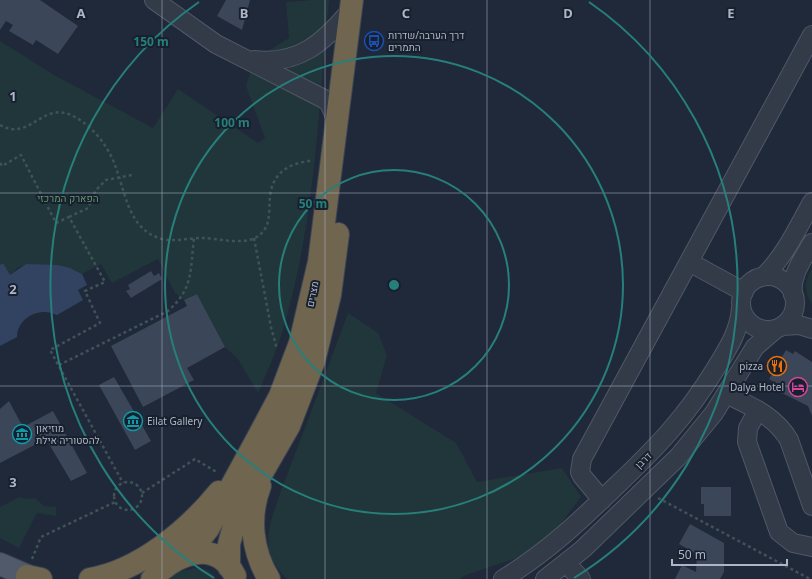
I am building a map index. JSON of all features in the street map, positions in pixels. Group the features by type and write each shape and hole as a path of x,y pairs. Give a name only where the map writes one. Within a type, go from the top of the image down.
{"highway":[{"name":"מצרים","path":"182,557 196,544 208,529 280,396 291,370 308,316 319,262 337,122 356,3"},
{"name":"מצרים","path":"233,573 229,544 236,518 278,447 307,383 326,317 334,267 356,3"},
{"path":"90,579 110,576 125,570 143,559 182,530 212,500 256,441"},
{"path":"270,579 263,569 254,542 254,516 258,490 264,474 278,447"},
{"path":"152,579 167,565 195,552 216,556 233,573"}],"main road":[{"path":"0,564 34,578"}],"street":[{"path":"154,0 216,44 324,99 328,103 337,122"},
{"path":"248,59 280,61 307,51 332,32 356,3"},
{"path":"602,500 582,476 580,464 582,459 812,35"},
{"path":"812,202 775,266 763,277 752,282 742,300 746,319 756,327 764,330 799,325 812,329"},
{"path":"545,579 566,563 644,490 690,444 726,394 755,347 790,318 793,311 793,283 812,243"},
{"path":"689,262 742,300"},
{"path":"763,277 780,280 786,284 793,295"},
{"name":"דרבן","path":"503,579 552,546 602,500 662,441 691,406 734,338 740,321 742,300"},
{"path":"726,394 758,410 778,424 789,440 812,506"},
{"path":"758,410 748,428 747,442 779,532 793,543 812,547"},
{"path":"566,563 581,579"}],"path":[{"path":"0,126 16,131 25,129 48,114 59,112 71,115 84,122 98,136 107,149 119,176 125,199 140,226 151,235 174,241 194,238 236,241 254,238 263,232 269,220 270,189 281,172 288,166 333,154"},
{"path":"0,163 2,166 21,155 56,223 88,208 96,190 106,180 119,176 132,175"},
{"path":"69,217 105,282 85,291 100,323 50,350 123,483"},
{"path":"59,365 168,311 175,305 185,292 190,281 194,238"},
{"path":"254,238 271,327 279,354"},
{"path":"142,493 195,459 229,479"},
{"path":"123,483 134,483 140,488 142,493 142,502 134,509 123,509 115,502 115,490 123,483"},
{"path":"644,490 810,579"},
{"path":"34,578 33,554 41,538 115,502"}],"green space":[{"name":"הפארק המרכזי","path":"329,0 314,170 301,254 292,295 279,343 258,393 238,359 225,347 197,294 184,300 175,293 158,259 112,283 101,264 82,274 70,268 26,264 17,268 10,275 3,263 0,265 0,41 54,75 153,128 178,89 258,143 265,138 246,86 254,60 289,38 286,2"},
{"path":"812,267 812,304 807,295 806,286"},
{"path":"348,313 378,333 387,355 376,393 456,443 477,482 562,468 581,497 559,526 526,555 466,575 459,579 287,579 279,570 273,561 268,545 273,513"},
{"path":"19,497 27,499 35,498 44,506 56,507 56,516 37,513 19,548 0,538 0,507"},
{"path":"195,568 208,570 217,579 168,579 178,572"}],"water":[{"path":"3,263 10,275 26,264 57,265 70,268 82,274 87,285 78,290 83,300 57,315 44,312 37,313 25,319 18,330 17,337 0,346 0,265"}],"building":[{"path":"0,0 40,0 78,26 58,54 36,40 33,45 9,31 13,25 6,21 0,30"},
{"path":"226,0 250,0 242,30 217,16"},
{"path":"151,271 154,276 159,273 162,279 131,298 126,291 130,289 128,285"},
{"path":"197,294 225,347 187,368 194,380 143,407 111,346 187,306 184,300"},
{"path":"786,350 793,354 795,351 812,362 812,416 808,406 776,390 777,384 769,379"},
{"path":"114,377 151,441 135,450 99,385"},
{"path":"9,401 23,427 53,411 87,473 71,481 46,439 0,463 0,409"},
{"path":"701,487 731,487 731,516 704,516 704,504 701,504"},
{"path":"690,524 724,543 724,572 720,579 675,579 682,565 696,572 697,554 679,544"}],"place":[{"name":"דרך הערבה/שדרות התמרים","path":"374,41"},
{"name":"pizza","path":"777,366"},
{"name":"Dalya Hotel","path":"798,387"},
{"name":"Eilat Gallery","path":"133,421"},
{"name":"מוזיאון להסטוריה אילת","path":"22,434"}]}
